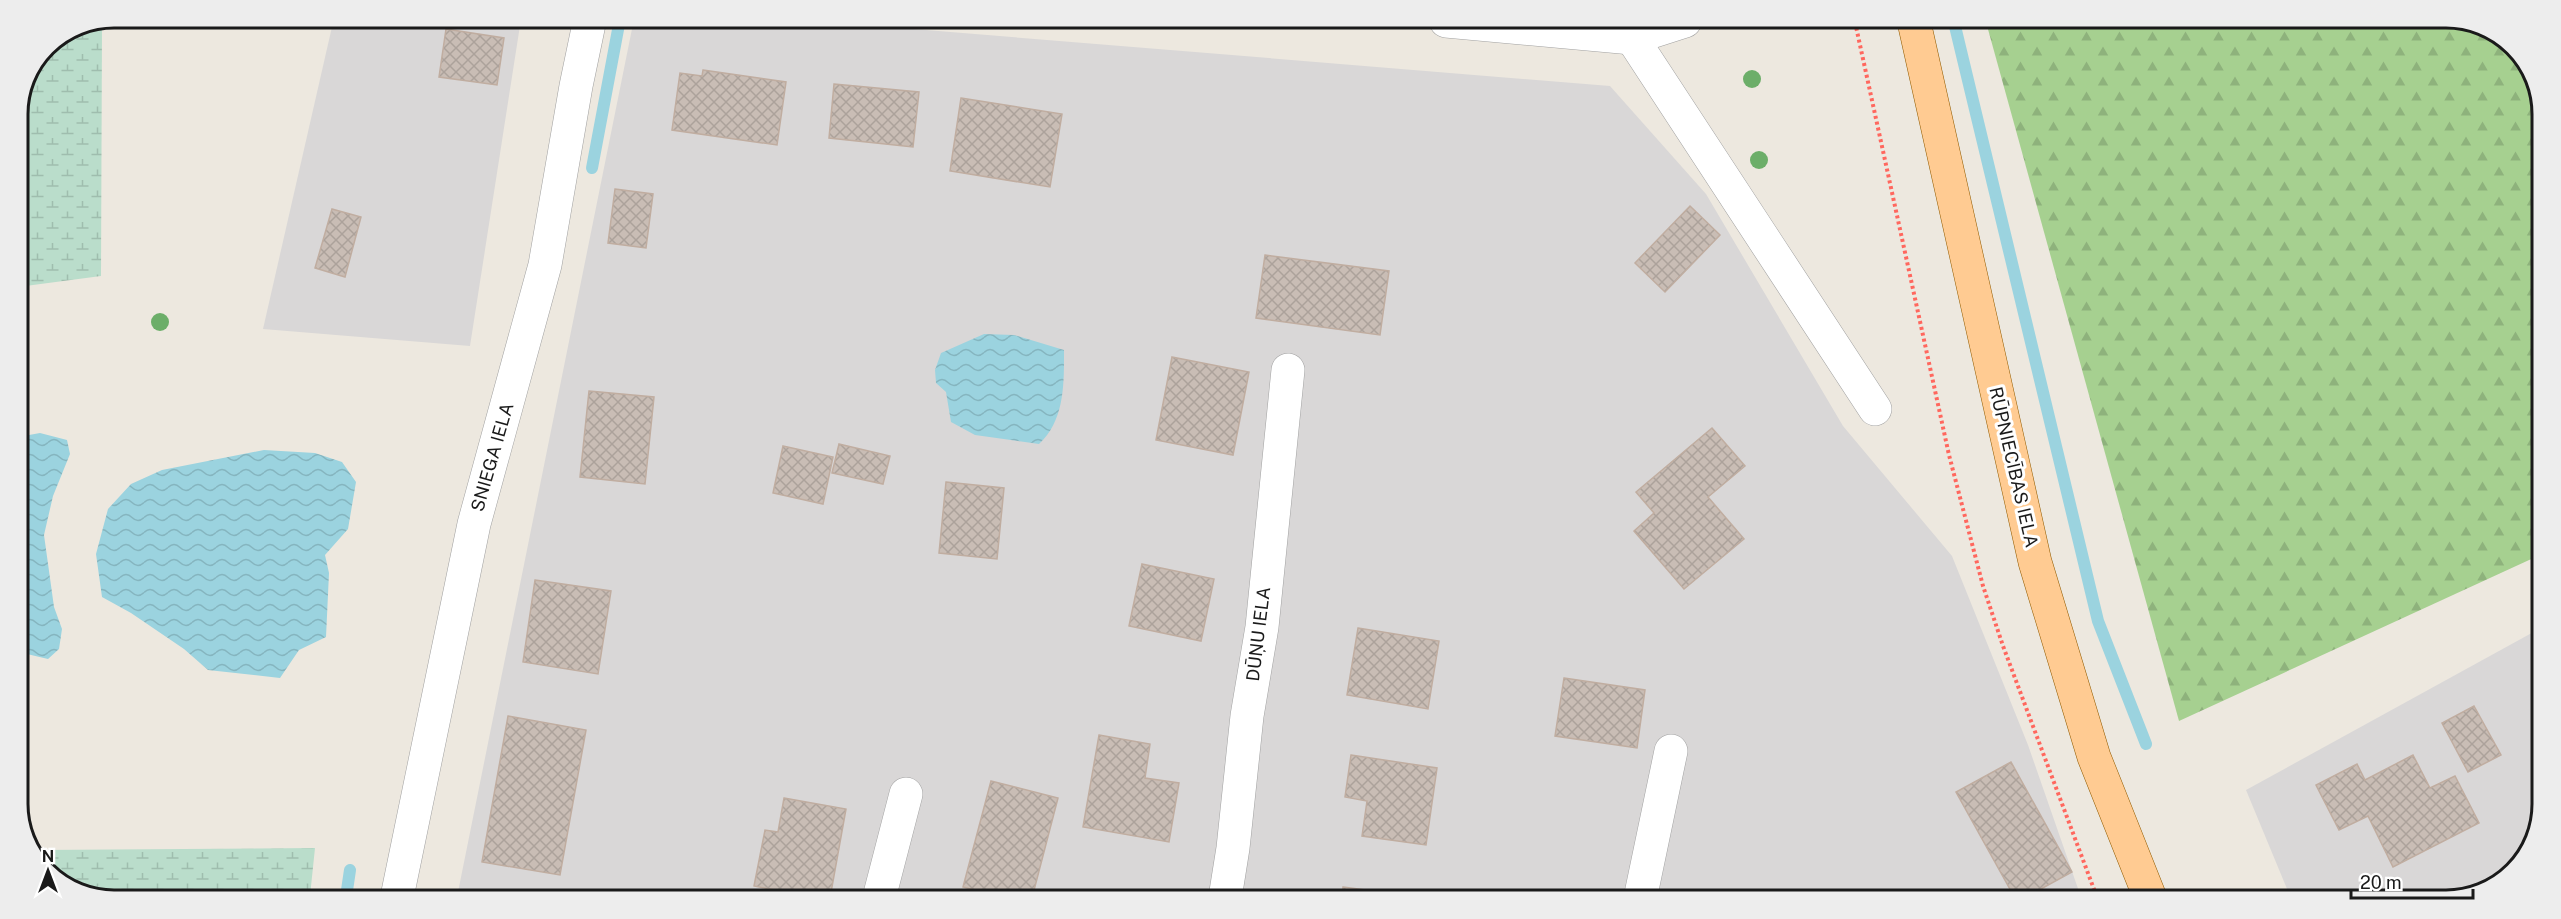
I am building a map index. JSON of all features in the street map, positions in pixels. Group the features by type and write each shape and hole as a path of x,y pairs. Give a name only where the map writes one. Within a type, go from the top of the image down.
{"main road":[{"name":"RŪPNIECĪBAS IELA","path":"1915,28 2035,562 2094,757 2147,890"}],"street":[{"name":"SNIEGA IELA","path":"398,890 474,524 545,265 588,28"},
{"path":"1523,28 1632,38 1663,28"},
{"path":"1632,38 1875,409"},
{"name":"DŪŅU IELA","path":"1226,890 1247,716 1262,627 1288,370"},
{"path":"1642,890 1671,751"},
{"path":"881,890 906,794"}],"path":[{"path":"1856,28 1948,455 1980,575 2003,646 2094,890"}],"shaded area":[{"path":"332,28 520,28 470,346 263,329"},
{"path":"632,28 901,28 1610,86 1706,194 1843,426 1952,556 2028,745 2079,890 458,890"},
{"path":"2532,633 2531,821 2518,852 2499,873 2489,879 2463,889 2446,890 2287,890 2246,790"}],"green space":[{"path":"1988,28 2446,28 2463,30 2484,37 2499,46 2515,62 2530,92 2532,109 2532,559 2179,721"},
{"path":"102,30 101,276 28,286 28,115 35,82 43,67 54,54 67,43 82,35"},
{"path":"315,848 311,890 98,889 78,882 78,850"}],"water":[{"path":"984,334 1014,335 1064,350 1063,388 1058,412 1054,424 1039,444 975,435 951,422 946,392 936,383 935,370 941,353"},
{"path":"40,433 67,440 70,454 53,496 44,535 54,607 62,629 59,649 48,659 29,654 28,435"},
{"path":"264,450 315,453 342,462 356,482 348,529 325,555 329,573 326,637 299,650 280,678 208,670 184,649 131,613 102,597 96,554 108,509 131,484 162,470"}],"building":[{"path":"446,29 504,38 497,85 439,77"},
{"path":"703,70 786,82 777,145 672,130 680,73 702,76"},
{"path":"834,84 919,92 913,147 829,138"},
{"path":"961,98 1062,114 1050,187 950,171"},
{"path":"615,189 653,194 646,248 608,243"},
{"path":"1690,206 1720,235 1665,292 1635,263"},
{"path":"332,209 361,217 345,277 315,268"},
{"path":"1265,255 1389,271 1380,335 1256,318"},
{"path":"1172,357 1249,372 1233,455 1156,440"},
{"path":"589,391 654,397 645,484 580,477"},
{"path":"1712,428 1745,466 1708,497 1744,539 1684,589 1634,531 1654,513 1636,492"},
{"path":"839,444 890,456 883,484 832,473"},
{"path":"783,446 833,457 823,504 773,493"},
{"path":"946,482 1004,488 997,559 939,553"},
{"path":"1142,564 1214,579 1201,641 1129,626"},
{"path":"535,580 611,591 598,674 523,662"},
{"path":"1358,628 1439,641 1428,709 1347,695"},
{"path":"1564,678 1645,690 1637,748 1555,736"},
{"path":"2474,706 2501,755 2468,772 2442,723"},
{"path":"508,716 586,730 560,875 482,862"},
{"path":"1099,735 1150,744 1145,778 1179,783 1169,842 1083,827"},
{"path":"1351,755 1437,768 1426,845 1362,836 1367,801 1345,797"},
{"path":"2413,755 2430,788 2455,776 2479,823 2393,867 2368,816 2339,830 2316,785 2357,764 2365,780"},
{"path":"2011,762 2072,872 2039,890 2010,890 1956,792"},
{"path":"991,781 1058,798 1034,890 975,890 963,887"},
{"path":"784,798 846,809 831,890 775,890 754,886 765,830 778,832"},
{"path":"1343,887 1366,890 1343,890"}],"waterway":[{"path":"592,168 618,28"},
{"path":"1955,28 2098,621 2146,744"},
{"path":"347,890 350,870"}]}
